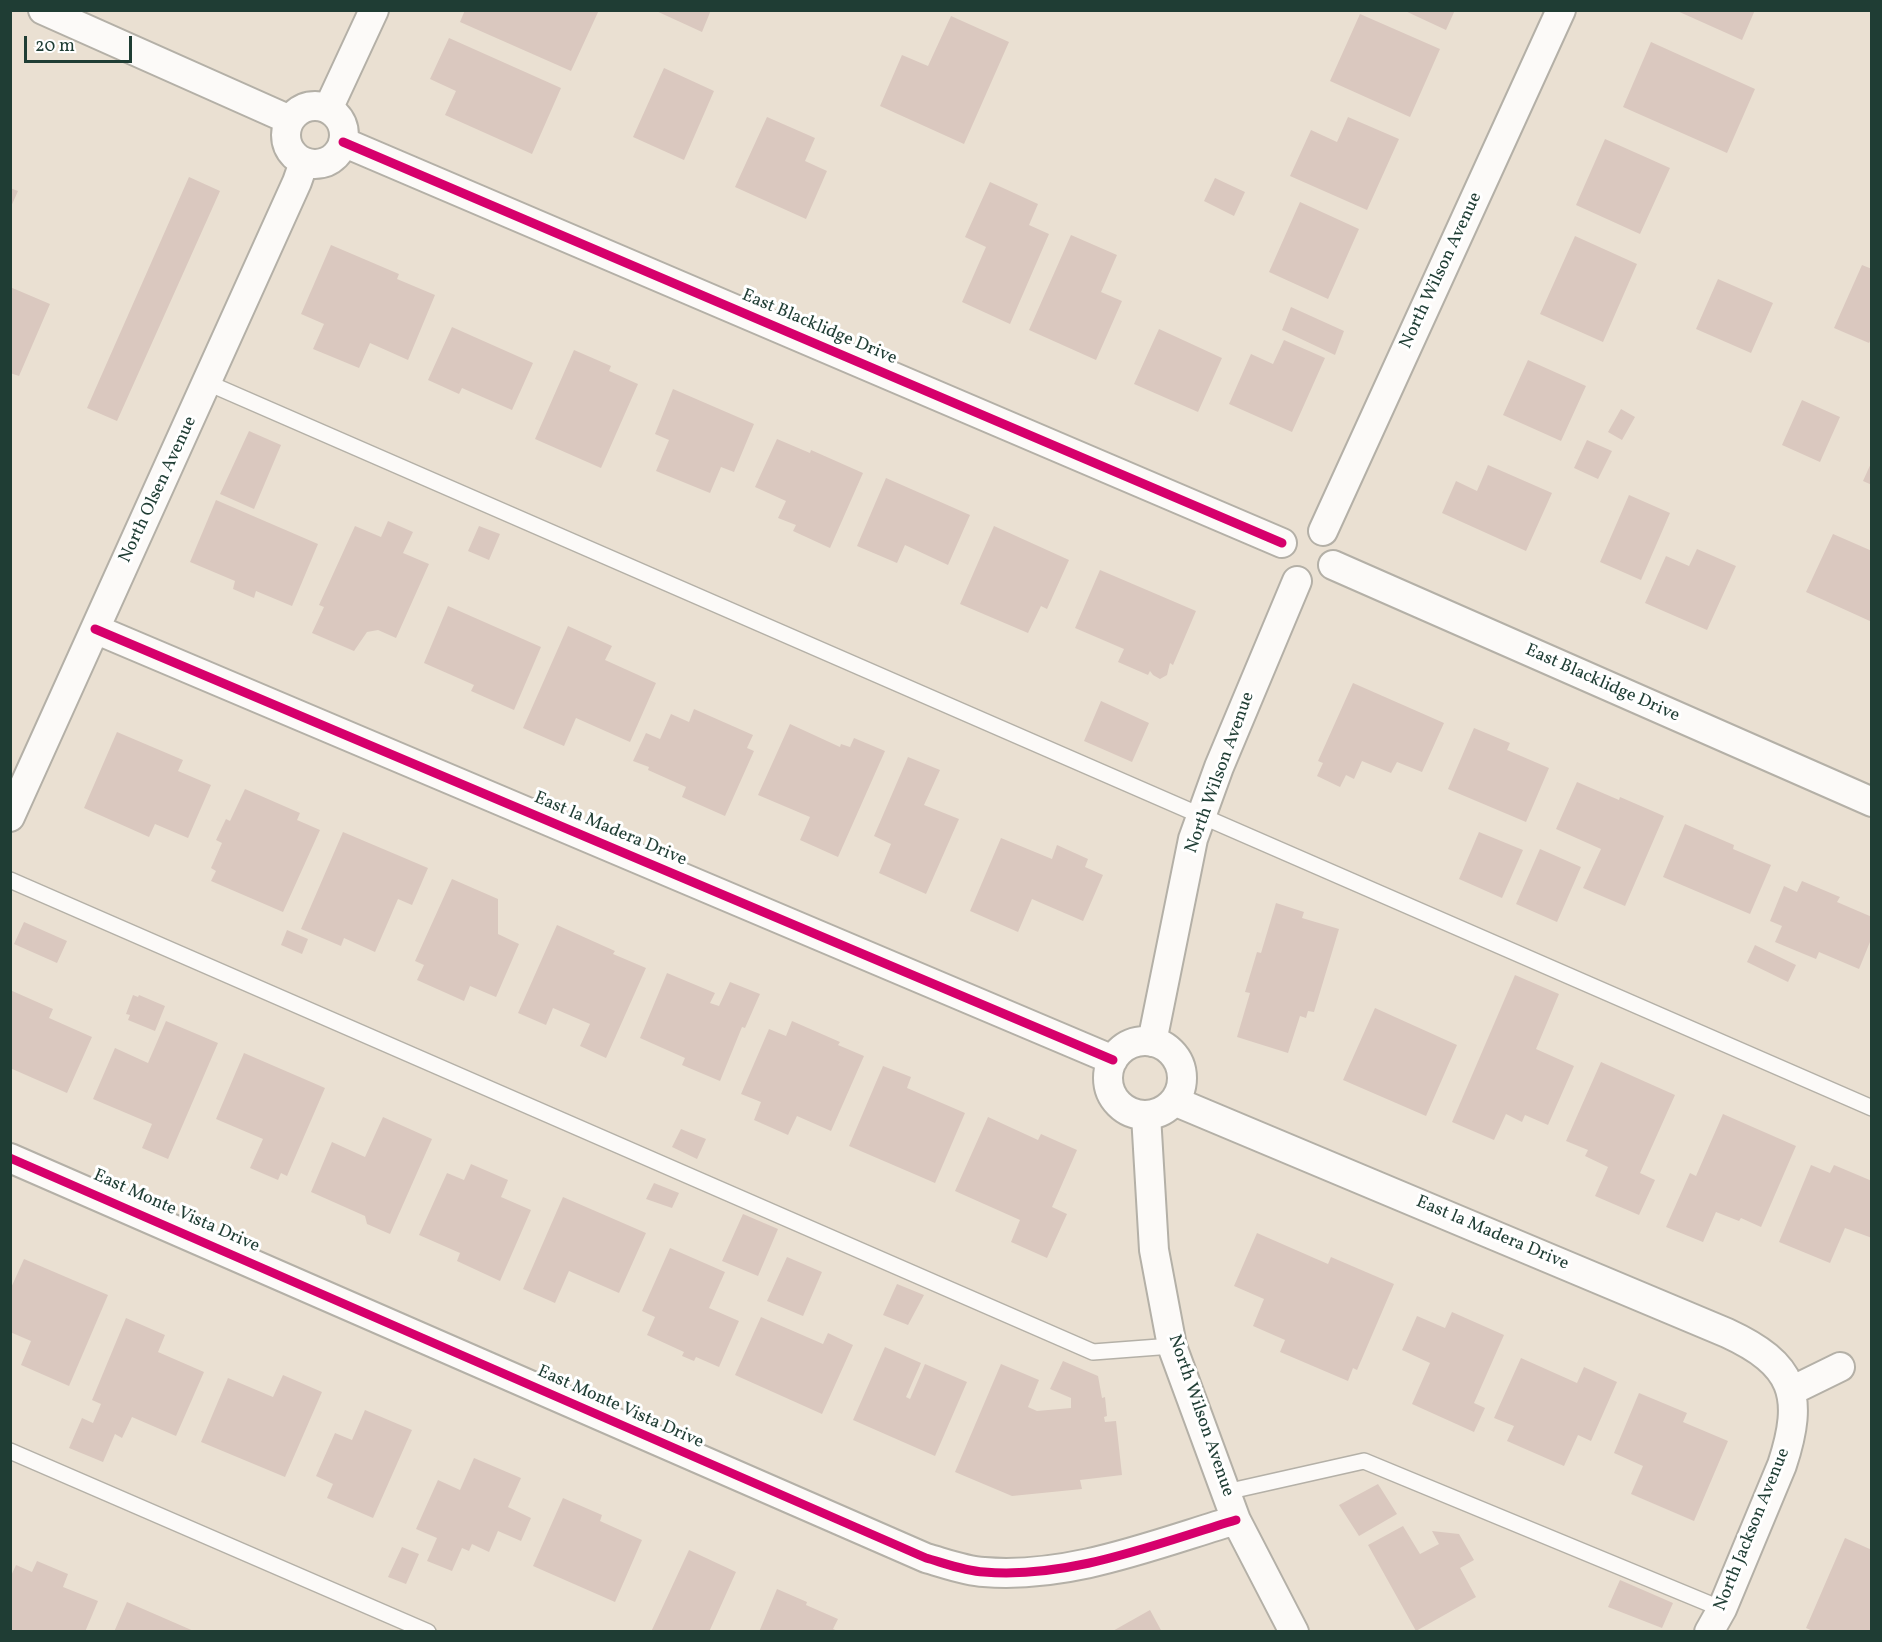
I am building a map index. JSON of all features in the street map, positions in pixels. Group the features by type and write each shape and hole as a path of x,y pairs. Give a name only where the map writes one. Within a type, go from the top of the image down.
{"street":[{"path":"43,10 290,120"},
{"path":"328,110 374,10"},
{"name":"North Wilson Avenue","path":"1323,531 1561,10"},
{"path":"310,107 328,110 336,115 344,133 339,151 332,158 313,164 304,162 290,149 287,141 286,131 290,120 302,109 310,107"},
{"name":"East Blacklidge Drive","path":"343,142 1282,543"},
{"name":"North Olsen Avenue","path":"10,817 208,383 304,162"},
{"path":"1300,527 1310,527 1323,531 1333,543 1335,552 1333,565 1326,576 1310,583 1297,581 1286,574 1279,556 1282,543 1292,531 1300,527"},
{"name":"East Blacklidge Drive","path":"1333,565 1872,802"},
{"name":"North Wilson Avenue","path":"1152,1042 1193,839 1219,767 1297,581"},
{"name":"East la Madera Drive","path":"95,629 1113,1060"},
{"path":"1152,1042 1168,1049 1177,1059 1182,1084 1170,1106 1146,1115 1134,1113 1122,1108 1113,1098 1108,1078 1113,1060 1121,1050 1132,1043 1152,1042"},
{"name":"East la Madera Drive","path":"1174,1101 1736,1337 1755,1346 1774,1360 1791,1391"},
{"name":"North Wilson Avenue","path":"1146,1115 1154,1250 1172,1346 1236,1520 1294,1632"},
{"name":"East Monte Vista Drive","path":"10,1158 926,1558 983,1572 1048,1571 1109,1558 1236,1520"},
{"path":"1791,1391 1840,1367"},
{"name":"North Jackson Avenue","path":"1715,1621 1782,1465 1790,1441 1793,1415 1791,1391"}],"lane":[{"path":"208,383 1872,1108"},
{"path":"10,880 1093,1352 1172,1346"},
{"path":"10,1451 428,1632"},
{"path":"1226,1492 1364,1461 1715,1621"}],"building":[{"path":"465,10 599,10 571,71 460,22"},
{"path":"654,10 711,10 702,32"},
{"path":"1403,10 1455,10 1446,30"},
{"path":"1675,10 1755,10 1742,40"},
{"path":"1360,14 1440,49 1410,117 1330,81"},
{"path":"951,16 1009,42 964,144 880,106 902,55 928,66"},
{"path":"449,38 561,88 532,154 445,115 456,91 430,79"},
{"path":"1651,42 1755,89 1727,153 1623,107"},
{"path":"664,68 714,91 684,160 633,137"},
{"path":"767,117 815,138 805,161 827,171 806,219 735,187"},
{"path":"1348,117 1399,139 1367,210 1290,176 1311,130 1337,142"},
{"path":"1605,139 1670,168 1640,234 1576,205"},
{"path":"189,177 220,191 117,421 87,408"},
{"path":"1215,178 1245,192 1234,216 1204,201"},
{"path":"990,182 1038,204 1029,225 1049,234 1010,324 962,302 986,247 965,237"},
{"path":"10,188 18,191 10,209"},
{"path":"1300,202 1359,229 1328,299 1269,272"},
{"path":"1071,235 1117,255 1101,292 1122,301 1096,360 1029,330"},
{"path":"1575,236 1637,264 1603,342 1540,314"},
{"path":"331,245 399,274 397,279 435,295 408,360 370,343 359,368 313,349 324,324 301,314"},
{"path":"1862,265 1872,269 1872,337 1869,343 1834,328"},
{"path":"1718,279 1773,303 1751,353 1696,329"},
{"path":"10,287 50,304 19,376 10,373"},
{"path":"1291,307 1344,331 1335,355 1282,330"},
{"path":"452,327 533,363 512,410 462,388 459,394 428,380"},
{"path":"1159,329 1222,358 1198,412 1134,384"},
{"path":"1284,340 1325,358 1292,432 1229,404 1251,354 1273,364"},
{"path":"574,350 611,366 609,371 638,384 601,468 535,439"},
{"path":"1528,360 1586,386 1561,441 1503,415"},
{"path":"673,389 754,424 734,472 721,467 710,493 656,471 669,440 655,434"},
{"path":"1802,400 1840,417 1820,462 1782,445"},
{"path":"1621,409 1635,417 1622,440 1608,432"},
{"path":"249,431 281,445 254,509 220,494"},
{"path":"777,439 810,453 811,450 863,473 830,548 793,531 796,525 778,518 786,501 755,487"},
{"path":"1587,440 1612,451 1598,479 1574,468"},
{"path":"1872,461 1872,485 1863,481"},
{"path":"1488,465 1552,493 1526,551 1442,513 1456,481 1477,491"},
{"path":"886,478 970,515 948,565 905,545 897,563 857,546"},
{"path":"1629,495 1670,513 1641,580 1600,562"},
{"path":"216,500 318,544 292,606 256,591 254,598 233,589 235,581 190,562"},
{"path":"388,521 413,532 403,553 429,564 396,638 378,630 367,632 354,651 312,633 324,607 319,605 355,526 381,537"},
{"path":"479,526 500,534 489,560 468,551"},
{"path":"994,526 1069,560 1047,609 1041,606 1028,633 960,604"},
{"path":"1833,534 1872,551 1872,622 1806,592"},
{"path":"1697,549 1736,566 1707,630 1645,603 1666,556 1689,566"},
{"path":"1100,570 1196,611 1173,665 1170,663 1167,675 1160,679 1150,671 1148,675 1118,662 1124,649 1075,628"},
{"path":"448,606 541,647 514,710 471,691 474,685 424,663"},
{"path":"568,626 612,646 605,660 656,683 630,742 576,718 564,746 523,728"},
{"path":"1353,683 1444,723 1422,772 1397,762 1391,773 1362,761 1354,779 1346,775 1340,787 1317,776 1323,763 1318,761"},
{"path":"1101,701 1149,723 1132,762 1084,741"},
{"path":"694,709 753,735 747,748 754,751 725,816 682,797 686,787 633,761 646,733 660,739 671,714 689,722"},
{"path":"790,724 840,747 841,744 850,747 854,738 885,751 838,857 800,840 810,817 758,795"},
{"path":"1474,728 1510,743 1507,750 1549,768 1526,822 1448,789"},
{"path":"117,732 183,760 178,771 211,785 188,838 155,824 149,837 84,808"},
{"path":"908,757 940,770 924,805 959,819 926,894 879,873 891,844 874,836"},
{"path":"1577,782 1664,816 1625,906 1583,888 1601,849 1556,829"},
{"path":"245,789 300,813 297,820 320,830 283,912 211,881 216,871 211,868 222,843 216,840 226,819 230,821"},
{"path":"1685,824 1734,845 1733,849 1771,865 1750,914 1663,877"},
{"path":"343,832 428,868 412,905 398,899 375,952 344,938 341,946 301,929"},
{"path":"1479,832 1523,850 1502,898 1459,879"},
{"path":"1001,838 1052,859 1057,845 1088,859 1085,867 1103,875 1083,921 1032,899 1018,932 970,911"},
{"path":"1540,849 1581,867 1557,922 1516,904"},
{"path":"452,879 498,899 498,934 519,944 496,997 470,986 464,1001 417,980 424,965 415,961"},
{"path":"1802,881 1840,897 1837,902 1872,917 1872,937 1859,969 1819,952 1816,959 1775,942 1782,926 1770,921 1784,886 1797,892"},
{"path":"1276,903 1304,912 1302,918 1339,929 1314,1012 1308,1011 1306,1018 1300,1016 1288,1053 1237,1037 1250,993 1245,992 1257,952 1261,953"},
{"path":"24,922 67,941 57,963 14,944"},
{"path":"557,925 615,951 613,954 646,968 606,1058 580,1046 590,1024 553,1008 546,1025 518,1013"},
{"path":"287,930 308,939 302,954 281,945"},
{"path":"1755,945 1796,965 1788,982 1747,962"},
{"path":"667,973 715,993 710,1003 719,1006 730,982 760,994 745,1028 742,1027 720,1081 682,1065 685,1058 640,1038"},
{"path":"1515,975 1559,994 1536,1049 1574,1066 1548,1125 1525,1115 1522,1122 1506,1114 1494,1140 1452,1122"},
{"path":"10,990 53,1009 49,1018 92,1037 67,1093 10,1068"},
{"path":"133,995 138,997 139,995 165,1006 155,1031 128,1020 130,1015 126,1014"},
{"path":"1375,1008 1457,1045 1426,1116 1343,1080"},
{"path":"166,1021 218,1043 168,1159 142,1148 152,1124 93,1099 115,1048 148,1063"},
{"path":"792,1021 840,1042 838,1045 864,1056 831,1131 797,1116 788,1135 754,1120 761,1102 741,1094 769,1029 786,1036"},
{"path":"244,1053 325,1088 287,1176 281,1173 278,1180 250,1168 263,1139 216,1119"},
{"path":"1601,1062 1675,1095 1640,1173 1655,1180 1639,1215 1595,1196 1608,1167 1585,1156 1588,1150 1566,1141"},
{"path":"883,1066 911,1077 907,1088 965,1113 935,1183 849,1146"},
{"path":"1723,1114 1796,1146 1761,1227 1741,1218 1739,1221 1716,1212 1703,1242 1666,1227 1690,1173 1696,1176"},
{"path":"383,1117 432,1139 390,1234 367,1224 365,1216 311,1192 332,1142 365,1157"},
{"path":"988,1117 1038,1140 1041,1134 1077,1150 1052,1207 1067,1214 1047,1258 1011,1242 1020,1220 955,1191"},
{"path":"681,1129 706,1139 697,1159 672,1147"},
{"path":"471,1164 508,1180 501,1197 531,1210 500,1281 457,1261 460,1253 419,1235 447,1173 464,1180"},
{"path":"1811,1165 1830,1173 1834,1165 1872,1181 1872,1238 1845,1228 1830,1263 1779,1242"},
{"path":"654,1183 679,1193 672,1208 646,1199"},
{"path":"563,1197 646,1233 619,1293 569,1271 555,1303 523,1289"},
{"path":"743,1214 778,1229 758,1276 722,1261"},
{"path":"1257,1233 1328,1264 1331,1257 1394,1284 1357,1370 1353,1368 1348,1381 1280,1352 1285,1340 1253,1326 1264,1299 1234,1286"},
{"path":"670,1248 725,1272 709,1308 739,1321 719,1367 696,1357 694,1361 682,1356 684,1352 647,1335 655,1317 642,1311"},
{"path":"787,1257 822,1272 803,1316 767,1301"},
{"path":"24,1259 108,1295 69,1386 21,1365 31,1341 10,1332 10,1290"},
{"path":"897,1284 924,1295 908,1325 883,1315"},
{"path":"1452,1312 1504,1335 1474,1403 1485,1408 1474,1432 1412,1404 1430,1363 1402,1350 1417,1316 1445,1328"},
{"path":"761,1317 823,1344 828,1333 853,1345 822,1414 735,1375"},
{"path":"126,1318 165,1335 158,1352 204,1372 176,1436 132,1417 122,1438 115,1434 103,1462 69,1448 82,1418 93,1423 101,1404 92,1400"},
{"path":"885,1347 921,1363 906,1397 910,1399 925,1364 967,1382 935,1456 853,1420"},
{"path":"1521,1358 1577,1383 1584,1367 1617,1382 1591,1441 1578,1435 1564,1466 1507,1441 1514,1426 1494,1418"},
{"path":"1063,1361 1098,1376 1102,1398 1105,1397 1107,1416 1104,1417 1105,1422 1116,1421 1122,1475 1080,1480 1082,1489 1012,1496 955,1472 1001,1364 1039,1380 1028,1407 1037,1411 1071,1408 1071,1398 1050,1389"},
{"path":"283,1375 322,1392 285,1477 201,1442 228,1378 273,1397"},
{"path":"1639,1393 1687,1413 1683,1422 1728,1441 1694,1521 1631,1494 1643,1466 1614,1453"},
{"path":"365,1410 412,1430 373,1518 327,1498 333,1484 316,1476 335,1433 352,1440"},
{"path":"474,1458 521,1478 508,1507 531,1518 521,1541 498,1531 489,1552 472,1544 469,1551 462,1548 452,1571 427,1561 437,1538 416,1529 438,1480 460,1490"},
{"path":"1378,1484 1397,1514 1359,1536 1339,1505"},
{"path":"563,1498 602,1515 600,1521 642,1540 615,1602 533,1566"},
{"path":"1403,1526 1420,1554 1439,1544 1432,1531 1459,1534 1474,1560 1460,1568 1476,1597 1416,1631 1368,1545"},
{"path":"1845,1538 1872,1550 1872,1632 1815,1632 1806,1628"},
{"path":"402,1547 419,1554 406,1584 388,1577"},
{"path":"689,1550 736,1572 709,1632 651,1632"},
{"path":"37,1561 68,1574 63,1587 98,1601 85,1632 10,1632 10,1578 16,1565 32,1572"},
{"path":"1620,1580 1673,1603 1662,1628 1608,1607"},
{"path":"777,1589 838,1619 833,1629 840,1632 759,1632"},
{"path":"127,1602 196,1632 114,1632"},
{"path":"1150,1610 1162,1632 1111,1632"}],"cycle path":[{"path":"343,142 1282,543"},
{"path":"95,629 1113,1060"},
{"path":"10,1158 926,1558 984,1572 1016,1573 1048,1570 1112,1558 1236,1520"}]}
